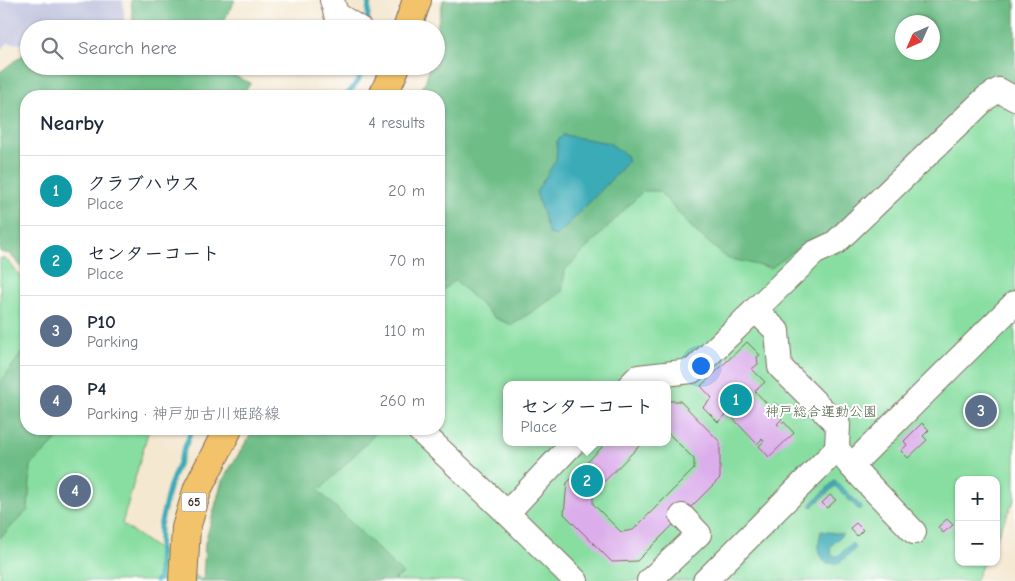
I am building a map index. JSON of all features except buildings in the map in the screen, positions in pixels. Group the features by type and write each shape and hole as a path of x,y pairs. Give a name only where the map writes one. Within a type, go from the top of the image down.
{"main road":[{"path":"410,20 417,0"},
{"path":"386,90 392,75"},
{"name":"65","path":"183,581 186,528 198,488 225,435"}],"street":[{"path":"332,0 336,14 346,20"},
{"path":"634,381 638,376 692,370 814,253 835,243 986,98 998,90 1015,99"},
{"path":"705,581 1015,303"},
{"path":"755,310 777,331 780,367 838,425 844,457 914,532"},
{"path":"424,435 576,581"},
{"path":"507,513 570,446"},
{"path":"649,581 699,534 682,516"}],"shaded area":[{"path":"0,0 123,0 124,20 20,20 20,44 8,43 0,50"}],"green space":[{"path":"131,0 235,0 225,20 133,20"},
{"path":"443,0 1015,0 1015,93 998,86 829,239 808,241 771,268 727,258 694,230 659,191 643,191 565,270 562,292 512,325 495,318 455,280 445,288 445,90 420,90 427,75 445,75 445,20 439,20"},
{"path":"20,57 20,75 232,75 251,83 246,90 20,90 20,265 10,254 0,252 0,72"},
{"name":"神戸総合運動公園","path":"1015,92 1015,499 1000,530 1000,476 955,476 955,566 982,566 975,581 394,581 398,577 315,492 368,435 445,435 445,281 640,189 963,103"},
{"path":"0,258 7,260 20,276 20,435 147,435 122,524 203,581 0,581"},
{"path":"20,355 20,435 54,435 57,440 31,465 28,510 0,538 0,383"},
{"path":"250,435 374,435 319,491 403,574 392,581 203,581 205,543 222,481"}],"water":[{"path":"563,135 609,143 626,155 628,162 557,236 549,234 536,192 556,160 557,141"},
{"path":"835,480 862,507 859,510 835,486 812,507 810,505"},
{"path":"821,531 843,534 830,547 832,556 838,556 852,543 856,548 839,563 826,563 821,556 819,548"}],"waterway":[{"path":"367,20 369,0"},
{"path":"351,90 360,75"},
{"path":"156,581 159,579 160,526 169,488 190,435"}],"place":[{"name":"クラブハウス","path":"736,400"},
{"name":"P10","path":"981,411"},
{"name":"センターコート","path":"587,481"},
{"name":"P4","path":"75,491"}]}
